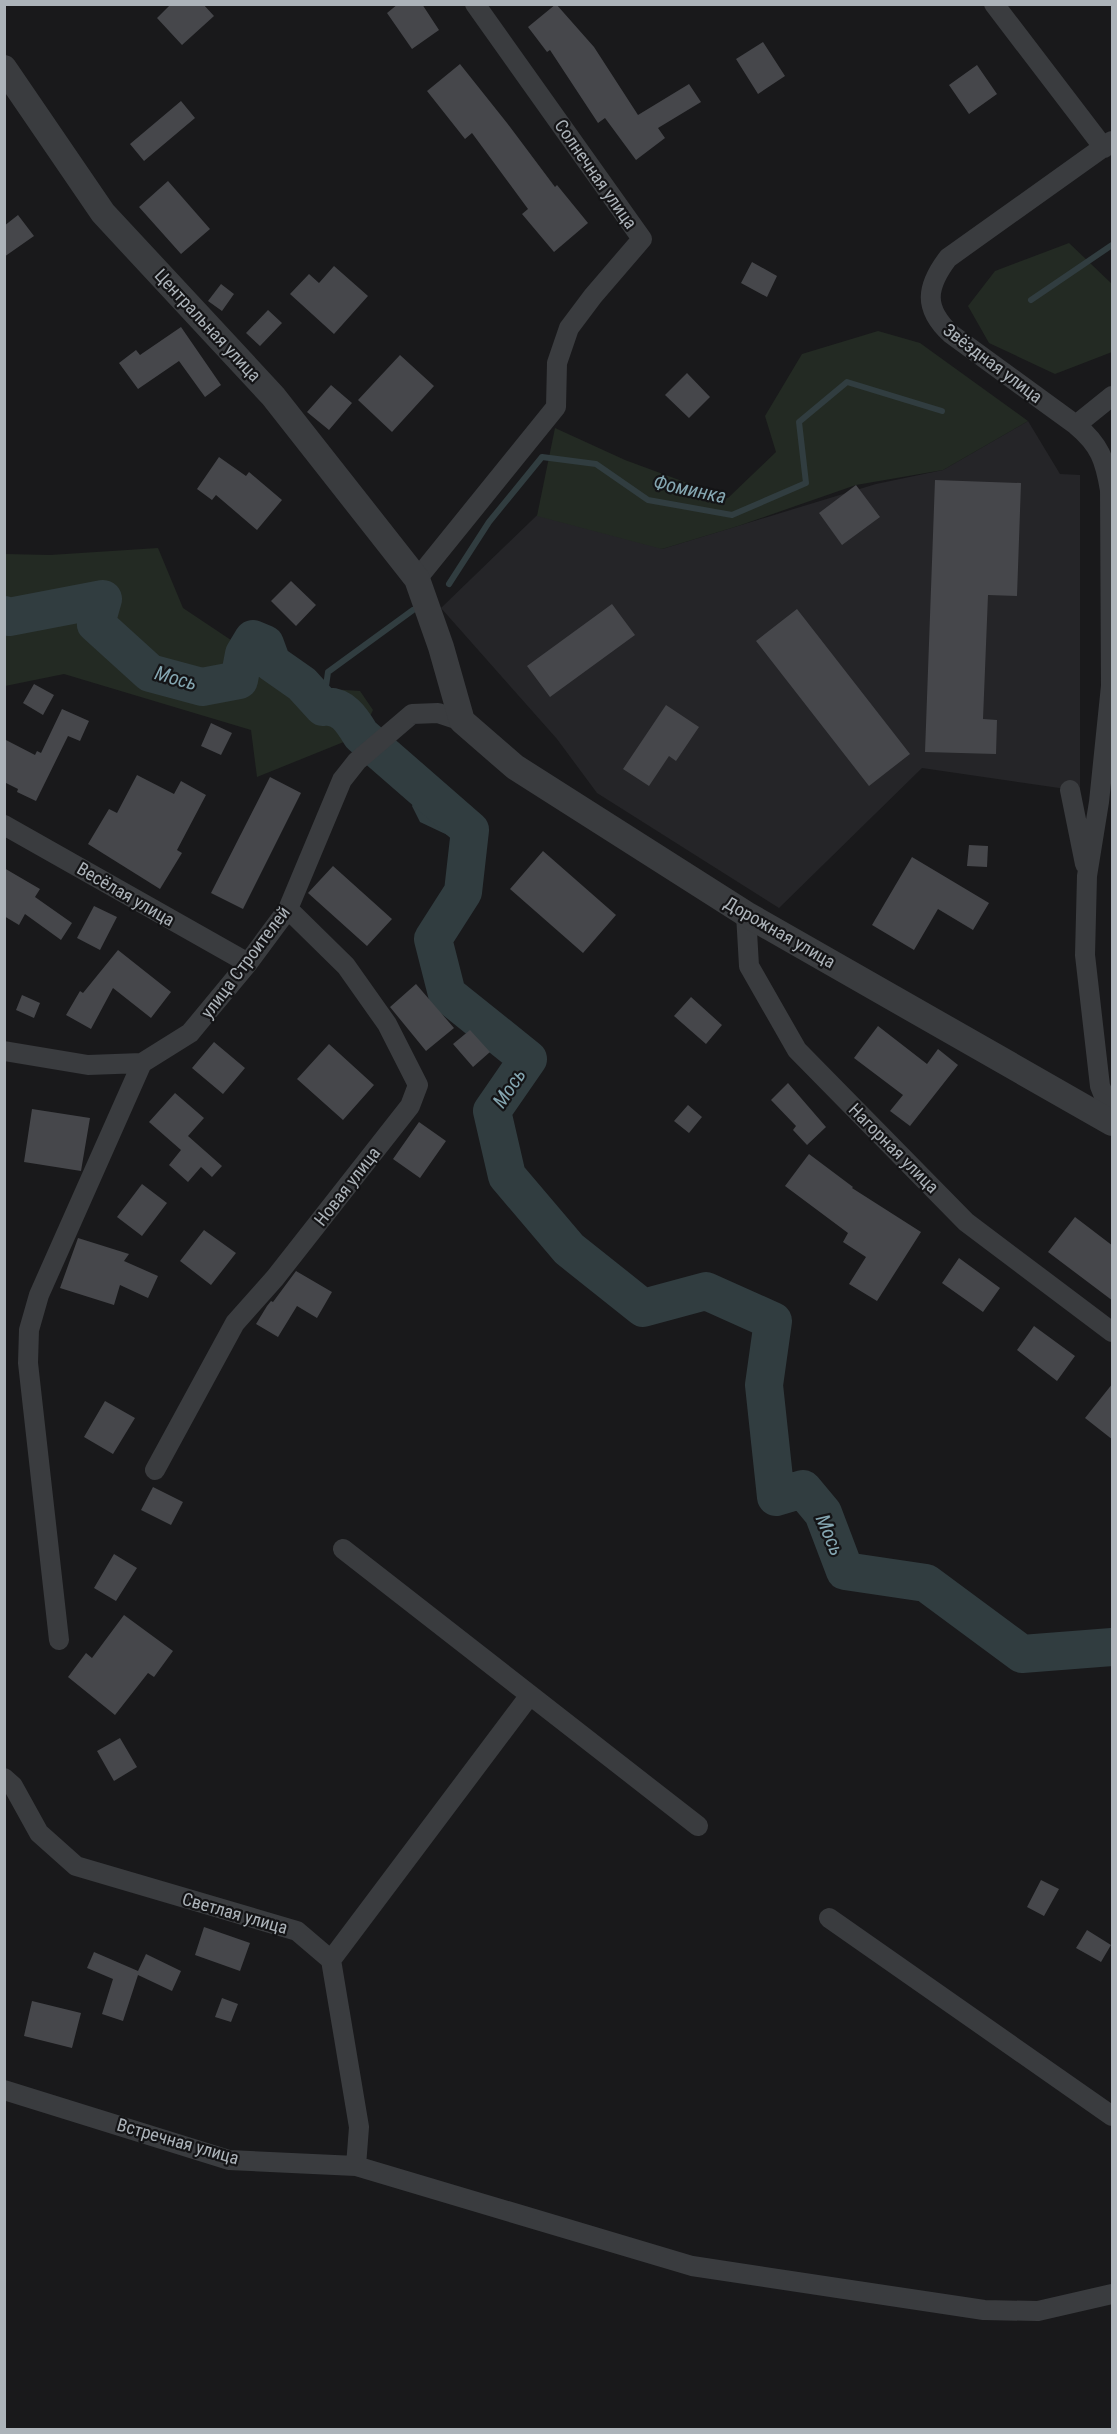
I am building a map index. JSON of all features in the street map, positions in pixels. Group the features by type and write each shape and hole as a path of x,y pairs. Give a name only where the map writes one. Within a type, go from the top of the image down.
{"street":[{"name":"Солнечная улица","path":"417,579 556,407 557,363 569,328 642,239 475,4"},
{"name":"Звёздная улица","path":"994,4 1108,145 948,258 934,276 930,292 931,306 939,323 1092,438 1105,461 1110,490 1111,686 1099,802 1087,876"},
{"name":"Центральная улица","path":"4,68 103,213 273,396 417,579 441,647 462,721"},
{"path":"1076,425 1113,396"},
{"name":"улица Строителей","path":"4,1051 88,1065 142,1063 190,1034 248,963 288,909 342,780 357,761 412,714 438,713 462,721"},
{"name":"Дорожная улица","path":"462,721 515,767 746,914 1113,1123"},
{"path":"1070,790 1087,876 1085,955 1100,1086 1113,1116"},
{"name":"Весёлая улица","path":"4,825 248,963"},
{"name":"Новая улица","path":"154,1470 235,1323 275,1278 410,1106 418,1085 387,1024 346,966 288,909"},
{"name":"Нагорная улица","path":"746,914 749,966 797,1050 966,1222 1113,1332"},
{"path":"59,1640 28,1363 29,1330 39,1295 142,1063"},
{"path":"343,1549 698,1826"},
{"path":"356,2166 359,2127 331,1960 530,1695"},
{"name":"Светлая улица","path":"4,1778 13,1786 39,1833 76,1866 297,1931 331,1960"},
{"path":"829,1918 1113,2116"},
{"name":"Встречная улица","path":"4,2090 229,2160 356,2166 692,2266 984,2310 1038,2311 1113,2294"}],"shaded area":[{"path":"1069,243 1112,284 1112,352 1055,374 989,343 968,306 995,271"},
{"path":"878,331 920,343 1028,421 943,470 856,485 738,526 662,549 537,516 555,428 625,460 728,498 776,452 765,416 802,354"},
{"path":"1028,421 1060,474 1080,475 1080,791 922,768 779,908 597,793 557,739 441,608 559,494 662,549 876,484 943,470"},
{"path":"158,548 183,608 301,687 360,691 373,710 361,735 257,777 251,730 64,674 5,686 5,554 50,555"},
{"path":"438,791 462,805 472,822 462,824 462,837 458,840 420,822 412,806 415,799 423,800"}],"building":[{"path":"171,4 203,4 214,16 182,45 157,18"},
{"path":"398,4 422,4 439,30 412,49 387,13"},
{"path":"556,4 594,47 638,115 689,84 701,102 658,128 665,138 636,160 605,118 598,123 550,50 547,52 528,27"},
{"path":"763,42 785,76 758,94 736,59"},
{"path":"460,64 555,187 557,185 588,223 554,252 522,214 528,209 472,133 465,139 427,91"},
{"path":"977,65 997,94 969,114 949,85"},
{"path":"181,101 195,118 144,161 130,144"},
{"path":"168,181 210,229 181,254 139,207"},
{"path":"18,215 34,236 4,257 4,226"},
{"path":"752,262 777,276 767,297 741,283"},
{"path":"334,266 368,296 334,334 290,294 309,274 319,283"},
{"path":"221,284 234,294 222,311 208,301"},
{"path":"268,310 282,323 260,346 246,333"},
{"path":"181,327 221,385 205,397 179,361 138,389 119,363 136,350 140,355"},
{"path":"400,355 434,386 392,432 358,400"},
{"path":"687,373 710,397 689,418 665,395"},
{"path":"331,385 352,403 329,430 307,412"},
{"path":"219,457 246,476 249,472 282,500 257,530 216,495 212,500 197,489"},
{"path":"935,480 1021,483 1017,596 988,595 983,719 997,720 996,754 925,752"},
{"path":"856,485 880,517 842,545 819,513"},
{"path":"291,581 316,605 296,626 271,601"},
{"path":"612,604 635,635 550,697 527,666"},
{"path":"797,609 910,754 869,786 756,641"},
{"path":"34,684 54,695 43,715 23,703"},
{"path":"666,705 699,727 676,761 669,756 649,786 623,769"},
{"path":"62,709 89,721 80,741 68,736 36,801 17,792 18,789 4,782 4,739 35,755 37,751 41,753"},
{"path":"211,723 232,733 221,755 201,746"},
{"path":"137,775 174,794 181,781 206,795 177,850 182,853 160,889 88,844 109,809 117,813"},
{"path":"270,777 301,793 243,909 211,893"},
{"path":"969,845 988,846 987,867 967,866"},
{"path":"543,851 616,915 583,953 510,889"},
{"path":"912,857 989,903 973,930 938,909 914,950 872,925"},
{"path":"333,866 392,919 367,946 308,893"},
{"path":"4,868 40,889 35,897 72,923 61,940 25,914 19,925 4,916"},
{"path":"94,906 117,917 100,950 77,938"},
{"path":"118,950 171,992 151,1018 113,988 91,1029 66,1015 80,991 83,993"},
{"path":"416,984 454,1028 426,1051 390,1007"},
{"path":"22,995 40,1003 34,1018 16,1010"},
{"path":"691,997 722,1025 706,1044 674,1016"},
{"path":"878,1026 927,1064 938,1049 958,1065 910,1126 890,1111 903,1095 854,1058"},
{"path":"470,1030 490,1052 473,1067 453,1044"},
{"path":"214,1042 245,1068 223,1094 192,1068"},
{"path":"329,1044 374,1085 343,1120 297,1079"},
{"path":"788,1083 826,1127 807,1145 793,1130 796,1126 771,1100"},
{"path":"175,1093 204,1118 188,1136 222,1166 212,1177 201,1167 188,1182 169,1165 181,1150 149,1122"},
{"path":"688,1105 702,1117 689,1133 674,1121"},
{"path":"32,1109 90,1118 81,1171 24,1162"},
{"path":"419,1122 446,1141 420,1178 393,1159"},
{"path":"809,1154 852,1188 921,1232 877,1301 849,1284 866,1257 843,1242 848,1233 785,1186"},
{"path":"142,1184 167,1203 142,1236 117,1217"},
{"path":"1075,1217 1113,1246 1113,1301 1048,1252"},
{"path":"204,1230 236,1253 211,1285 180,1261"},
{"path":"78,1238 129,1254 124,1261 158,1276 148,1298 120,1285 114,1305 60,1288"},
{"path":"959,1258 1000,1288 983,1312 942,1283"},
{"path":"296,1271 332,1292 317,1318 297,1306 278,1337 256,1324 267,1306 271,1301 273,1302"},
{"path":"1034,1326 1075,1356 1057,1381 1017,1350"},
{"path":"1113,1383 1113,1440 1085,1418"},
{"path":"105,1401 135,1418 113,1454 84,1437"},
{"path":"153,1487 183,1502 171,1525 141,1510"},
{"path":"114,1554 137,1568 116,1601 94,1588"},
{"path":"124,1615 173,1651 154,1677 148,1673 115,1715 68,1677 86,1653 92,1658"},
{"path":"120,1738 137,1767 114,1781 97,1751"},
{"path":"1041,1880 1059,1889 1044,1916 1027,1907"},
{"path":"204,1927 250,1943 240,1971 195,1955"},
{"path":"1087,1930 1111,1945 1101,1962 1076,1948"},
{"path":"94,1952 138,1971 146,1954 181,1971 172,1991 138,1975 123,2021 102,2014 113,1979 87,1968"},
{"path":"222,1998 238,2004 231,2022 215,2017"},
{"path":"32,2001 81,2013 72,2048 24,2036"}],"waterway":[{"name":"Фоминка","path":"1031,300 1112,245"},
{"name":"Фоминка","path":"449,584 489,522 542,457 596,464 648,500 732,515 806,483 799,422 847,382 942,411"},
{"name":"Мось","path":"4,615 9,617 103,599 96,624 150,673 202,687 239,680 244,654 253,639 265,644 272,663 302,684 323,707 336,708 346,714 361,735 470,830 463,892 433,939 447,994 528,1059 492,1111 507,1176 569,1249 643,1308 706,1291 773,1321 764,1385 776,1497 803,1489 823,1513 845,1571 926,1583 1022,1654 1112,1647"},
{"name":"Фоминка","path":"323,707 328,672 413,610"}]}
